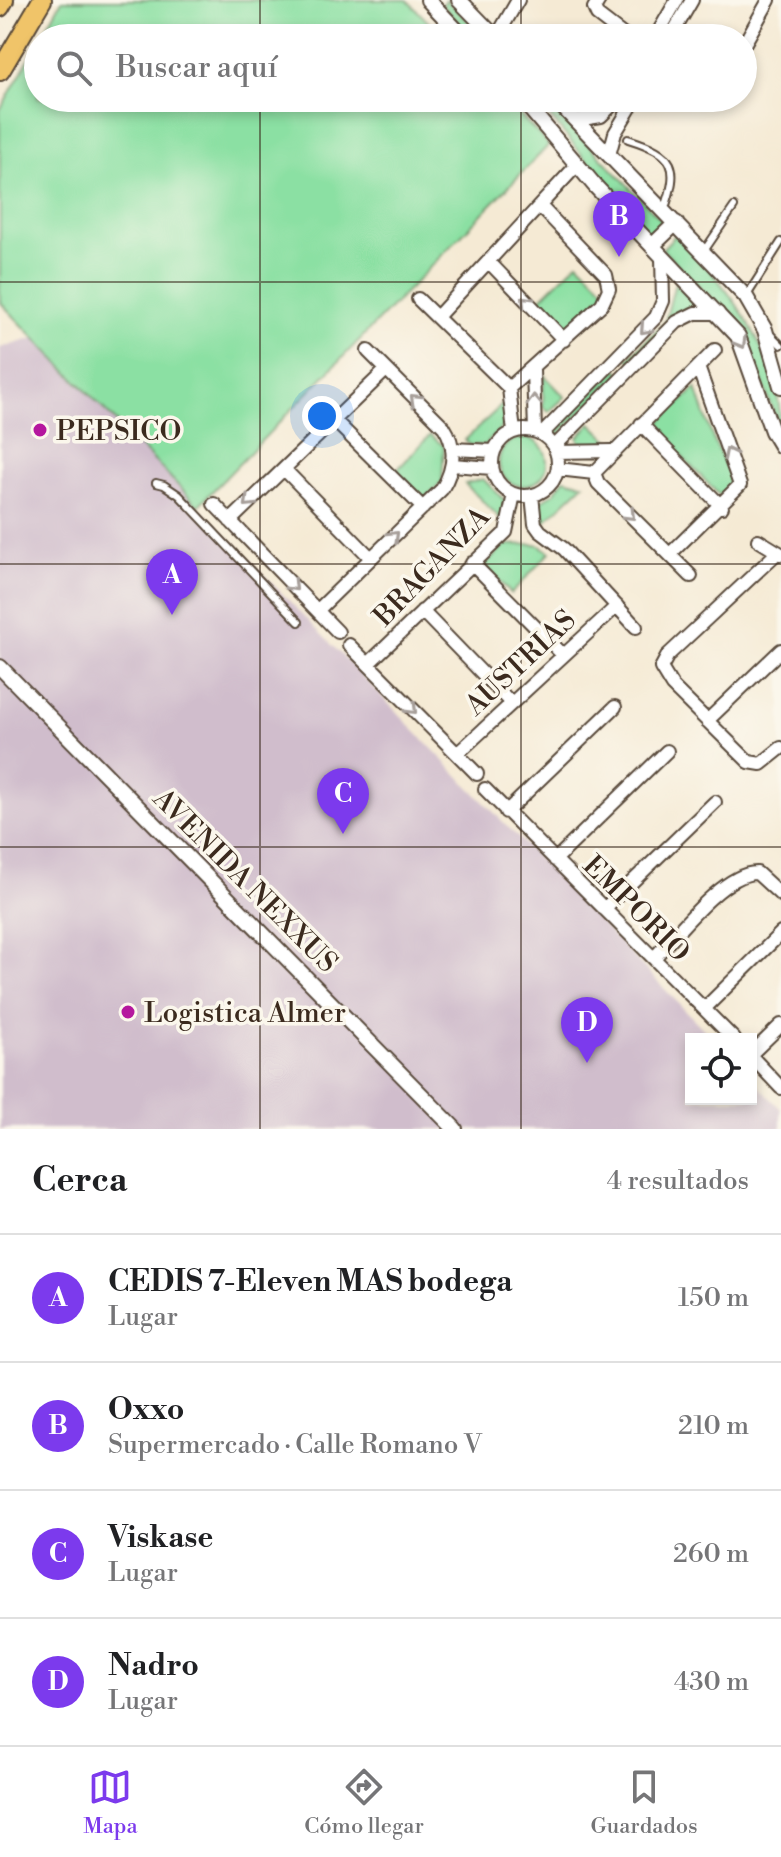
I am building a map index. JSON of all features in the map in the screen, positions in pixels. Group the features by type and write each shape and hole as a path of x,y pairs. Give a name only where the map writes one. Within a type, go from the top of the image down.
{"main road":[{"path":"0,7 4,0"},
{"path":"28,24 42,0"},
{"path":"0,71 24,30"}],"street":[{"path":"459,0 482,24"},
{"path":"504,24 518,0"},
{"path":"599,0 594,8 597,15 609,24"},
{"path":"663,24 677,0"},
{"path":"678,24 692,0"},
{"path":"755,24 769,0"},
{"path":"432,1 452,24"},
{"path":"533,112 657,252 718,313 745,349 770,425 781,446"},
{"path":"568,112 746,297 765,330 781,386"},
{"path":"576,120 601,116 605,112"},
{"path":"609,155 615,133 628,112"},
{"path":"437,317 577,165"},
{"path":"509,388 533,370 602,304 609,283 598,265 540,206"},
{"path":"533,370 539,433 555,449 558,469 549,486 532,495 514,494 504,488 492,468 494,451 514,432 539,433 619,356 659,311 664,290 657,252 676,223"},
{"path":"489,262 564,340"},
{"path":"418,299 509,388 514,432"},
{"path":"555,449 681,319 695,313 718,313"},
{"path":"594,473 612,451 715,350"},
{"path":"318,610 442,489 452,465 452,449 444,427 368,351"},
{"path":"619,356 631,368"},
{"path":"670,554 738,491 740,478 698,367"},
{"path":"230,521 386,370"},
{"path":"334,420 423,508"},
{"path":"641,424 722,507"},
{"path":"452,449 494,451"},
{"path":"555,449 612,451"},
{"path":"452,465 492,468"},
{"path":"284,469 371,558"},
{"path":"558,469 594,473"},
{"path":"594,473 598,483 691,576"},
{"name":"BRAGANZA","path":"368,664 509,527 514,494"},
{"name":"BRAGANZA","path":"532,495 535,524 564,549 617,606"},
{"path":"214,504 338,632"},
{"path":"758,540 780,553 661,664 666,680 749,762 761,764 778,751"},
{"path":"472,563 563,655"},
{"path":"617,606 636,627"},
{"name":"AUSTRIAS","path":"457,754 617,606"},
{"path":"422,611 511,703"},
{"path":"349,645 477,774"},
{"path":"707,721 781,650"},
{"name":"AVENIDA NEXXUS","path":"0,667 455,1129"},
{"path":"506,812 615,707"},
{"path":"555,860 667,751"},
{"name":"EMPORIO","path":"485,789 728,1033"},
{"path":"604,909 715,802"},
{"path":"654,958 738,876 757,873 781,895"},
{"path":"704,1009 781,933"},
{"path":"757,1049 781,1025"},
{"path":"757,1062 781,1088"}],"lane":[{"path":"628,139 650,146 671,165 675,180 664,211"},
{"path":"704,251 734,207"},
{"path":"746,297 781,242"},
{"path":"765,330 781,345"},
{"path":"156,483 179,495 299,622"}],"shaded area":[{"path":"35,338 707,1033 685,1033 685,1105 757,1105 757,1084 781,1109 781,1129 0,1129 0,348"}],"green space":[{"path":"62,0 407,0 430,24 49,24"},
{"path":"446,0 471,24 460,24 442,5"},
{"path":"24,68 24,112 517,112 549,145 198,506 0,302 0,110"},
{"path":"545,112 557,112 665,224 652,238 621,203"},
{"path":"677,233 716,276 762,349 779,404 781,434 745,332 662,249"},
{"path":"578,262 607,291 567,330 540,299"},
{"path":"675,283 702,311 689,311 633,363 628,359 665,322"},
{"path":"617,369 621,373 558,435 553,430"},
{"path":"544,375 565,397 549,412 543,407"},
{"path":"696,388 713,439 735,485 720,496 654,428"},
{"path":"505,402 506,423 485,445 470,445 465,440"},
{"path":"591,423 611,442 607,445 580,443 578,437"},
{"path":"430,435 444,446 442,482 424,499 396,471"},
{"path":"523,438 540,445 547,462 540,479 523,486 506,479 499,462 506,445"},
{"path":"483,479 505,501 504,522 465,484"},
{"path":"564,479 584,484 542,524 539,502 554,493"},
{"path":"537,544 550,552 511,594 485,565 505,545"}],"place":[{"name":"Oxxo","path":"619,257"},
{"name":"PEPSICO","path":"40,430"},
{"name":"CEDIS 7-Eleven MAS bodega","path":"172,615"},
{"name":"Viskase","path":"343,834"},
{"name":"Logistica Almer","path":"128,1012"},
{"name":"Nadro","path":"587,1063"}]}
